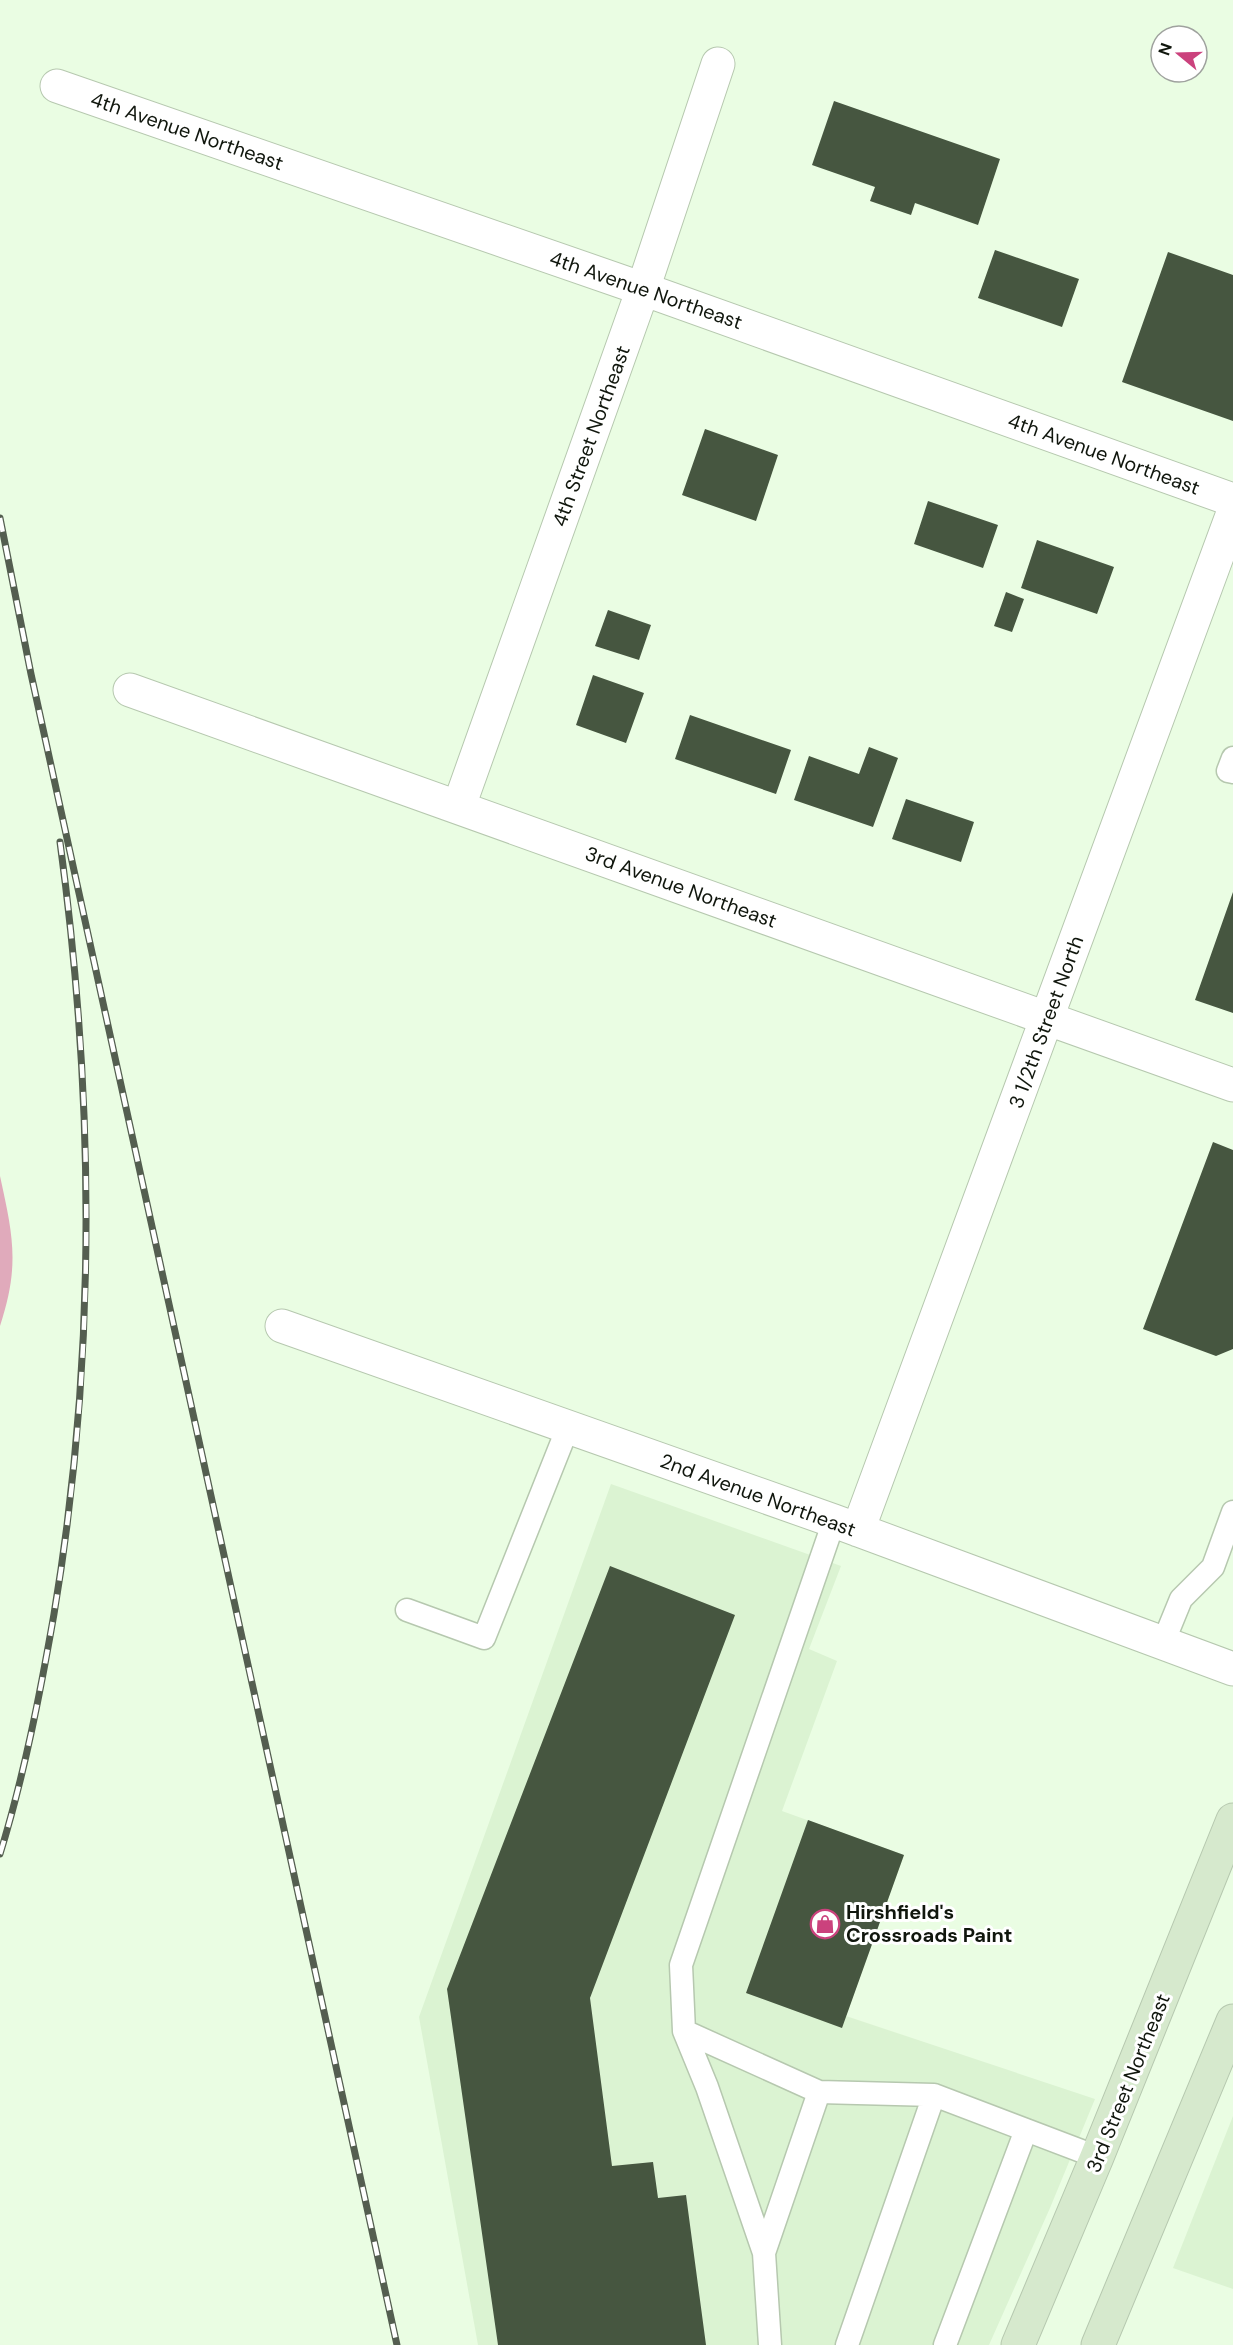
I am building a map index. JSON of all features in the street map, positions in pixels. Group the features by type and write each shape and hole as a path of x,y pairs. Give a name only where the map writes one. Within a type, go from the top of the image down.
{"main road":[{"name":"3rd Street Northeast","path":"1018,2345 1097,2157 1233,1820"},
{"path":"1098,2345 1233,2021"}],"street":[{"name":"4th Street Northeast","path":"459,806 643,289 718,63"},
{"name":"4th Avenue Northeast","path":"57,86 643,289 1233,500"},
{"name":"3 1/2th Street North","path":"846,1526 1047,1020 1233,513"},
{"name":"3rd Avenue Northeast","path":"130,690 1233,1085"},
{"name":"2nd Avenue Northeast","path":"282,1326 846,1526 1233,1669"}],"lane":[{"path":"1233,758 1228,771 1233,772"},
{"path":"406,1610 484,1638 568,1427"},
{"path":"1163,1643 1181,1599 1213,1567 1233,1512"},
{"path":"770,2345 764,2253 707,2087 684,2031 681,1965 846,1526"},
{"path":"684,2031 819,2091 934,2095 1097,2157"},
{"path":"764,2253 819,2091"},
{"path":"847,2345 934,2095"},
{"path":"945,2345 1026,2130"}],"shaded area":[{"path":"0,1176 11,1234 12,1268 0,1326"},
{"path":"611,1484 841,1566 809,1649 837,1661 782,1811 904,1855 846,2016 1095,2099 1050,2208 989,2345 478,2345 419,2017"},
{"path":"1233,2116 1233,2289 1173,2268"}],"building":[{"path":"834,101 1000,159 978,225 915,203 911,215 870,201 875,187 812,165"},
{"path":"995,250 1079,279 1062,327 978,298"},
{"path":"1168,252 1233,275 1233,421 1122,382"},
{"path":"705,429 778,455 756,521 682,495"},
{"path":"928,501 998,525 983,568 914,544"},
{"path":"1037,540 1114,567 1097,614 1021,588"},
{"path":"1006,592 1024,599 1012,632 994,626"},
{"path":"608,610 651,625 639,660 595,646"},
{"path":"593,675 644,693 626,743 576,725"},
{"path":"690,715 791,750 776,794 675,759"},
{"path":"869,747 898,758 873,827 794,800 809,756 859,774"},
{"path":"906,799 974,822 961,862 892,839"},
{"path":"1233,892 1233,1013 1195,1000"},
{"path":"1213,1142 1233,1150 1233,1349 1216,1356 1143,1329"},
{"path":"610,1566 735,1615 590,1998 612,2166 653,2162 658,2198 686,2195 706,2345 498,2345 447,1989"},
{"name":"Hirshfield's Crossroads Paint","path":"808,1820 904,1855 842,2028 746,1993"}],"railway":[{"path":"0,518 31,674 397,2345"},
{"path":"0,1854 31,1735 54,1614 68,1517 78,1421 84,1325 85,1132 72,939 60,842"}],"place":[{"name":"Hirshfield's Crossroads Paint","path":"825,1924"}]}
